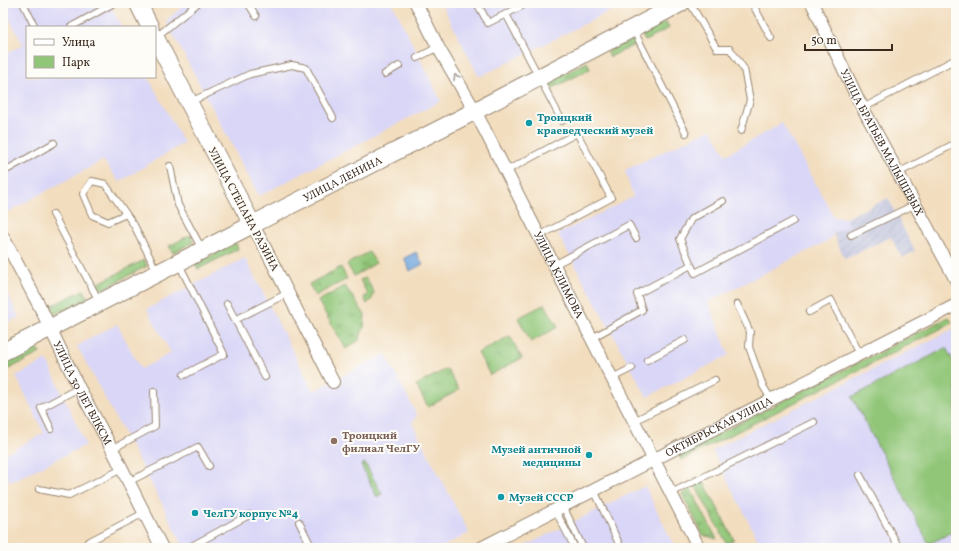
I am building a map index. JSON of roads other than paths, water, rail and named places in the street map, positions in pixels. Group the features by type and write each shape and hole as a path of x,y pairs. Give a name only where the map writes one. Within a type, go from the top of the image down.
{"street":[{"path":"138,3 150,26"},
{"name":"УЛИЦА КЛИМОВА","path":"416,3 438,47 475,110 699,548"},
{"name":"УЛИЦА ЛЕНИНА","path":"3,352 681,3"},
{"name":"УЛИЦА БРАТЬЕВ МАЛЫШЕВЫХ","path":"812,3 863,108 914,205 956,280"},
{"name":"УЛИЦА СТЕПАНА РАЗИНА","path":"156,40 333,382"},
{"name":"УЛИЦА 30 ЛЕТ ВЛКСМ","path":"3,237 162,548"},
{"name":"ОКТЯБРЬСКАЯ УЛИЦА","path":"481,548 956,305"}],"lane":[{"path":"22,3 34,26"},
{"path":"73,26 114,3"},
{"path":"156,37 198,3"},
{"path":"248,3 256,16"},
{"path":"478,3 488,23 528,3"},
{"path":"690,3 717,49 730,49 744,69 750,100 741,130"},
{"path":"752,3 771,38"},
{"path":"506,14 562,121"},
{"path":"633,28 686,133"},
{"path":"417,58 438,47"},
{"path":"863,108 956,59"},
{"path":"188,103 250,74 292,65 306,68 333,118"},
{"path":"385,74 399,66"},
{"path":"506,171 577,133 611,198 539,236"},
{"path":"3,172 54,143"},
{"path":"898,173 956,143"},
{"path":"170,166 178,205 202,250"},
{"path":"126,214 108,222 92,216 84,194 92,181 105,184 134,225 157,274"},
{"path":"723,200 691,219 680,239 695,273 793,220"},
{"path":"851,235 914,205"},
{"path":"53,214 100,303"},
{"path":"554,265 629,225 636,238"},
{"path":"178,263 224,354 184,375"},
{"path":"592,338 642,310 637,294 691,265"},
{"path":"235,320 288,293"},
{"path":"809,312 831,300 859,354"},
{"path":"227,304 265,377"},
{"path":"737,304 750,332 749,347 763,386 771,399"},
{"path":"647,360 685,340"},
{"path":"612,378 632,368"},
{"path":"634,421 715,380"},
{"path":"51,429 41,408 79,388"},
{"path":"112,449 155,426 154,391"},
{"path":"671,493 814,422"},
{"path":"128,482 198,447 209,466"},
{"path":"39,489 69,495 122,469"},
{"path":"860,475 899,548"},
{"path":"594,490 621,548"},
{"path":"559,508 575,548"},
{"path":"559,508 583,548"},
{"path":"88,542 144,513"},
{"path":"188,548 249,515"},
{"path":"299,522 312,548"}],"water":[{"path":"416,252 423,264 410,271 404,258"}],"place":[{"name":"Троицкий краеведческий музей","path":"529,123"},
{"name":"Троицкий филиал ЧелГУ","path":"334,441"},
{"name":"Музей античной медицины","path":"589,455"},
{"name":"Музей СССР","path":"501,497"},
{"name":"ЧелГУ корпус №4","path":"195,513"}]}
